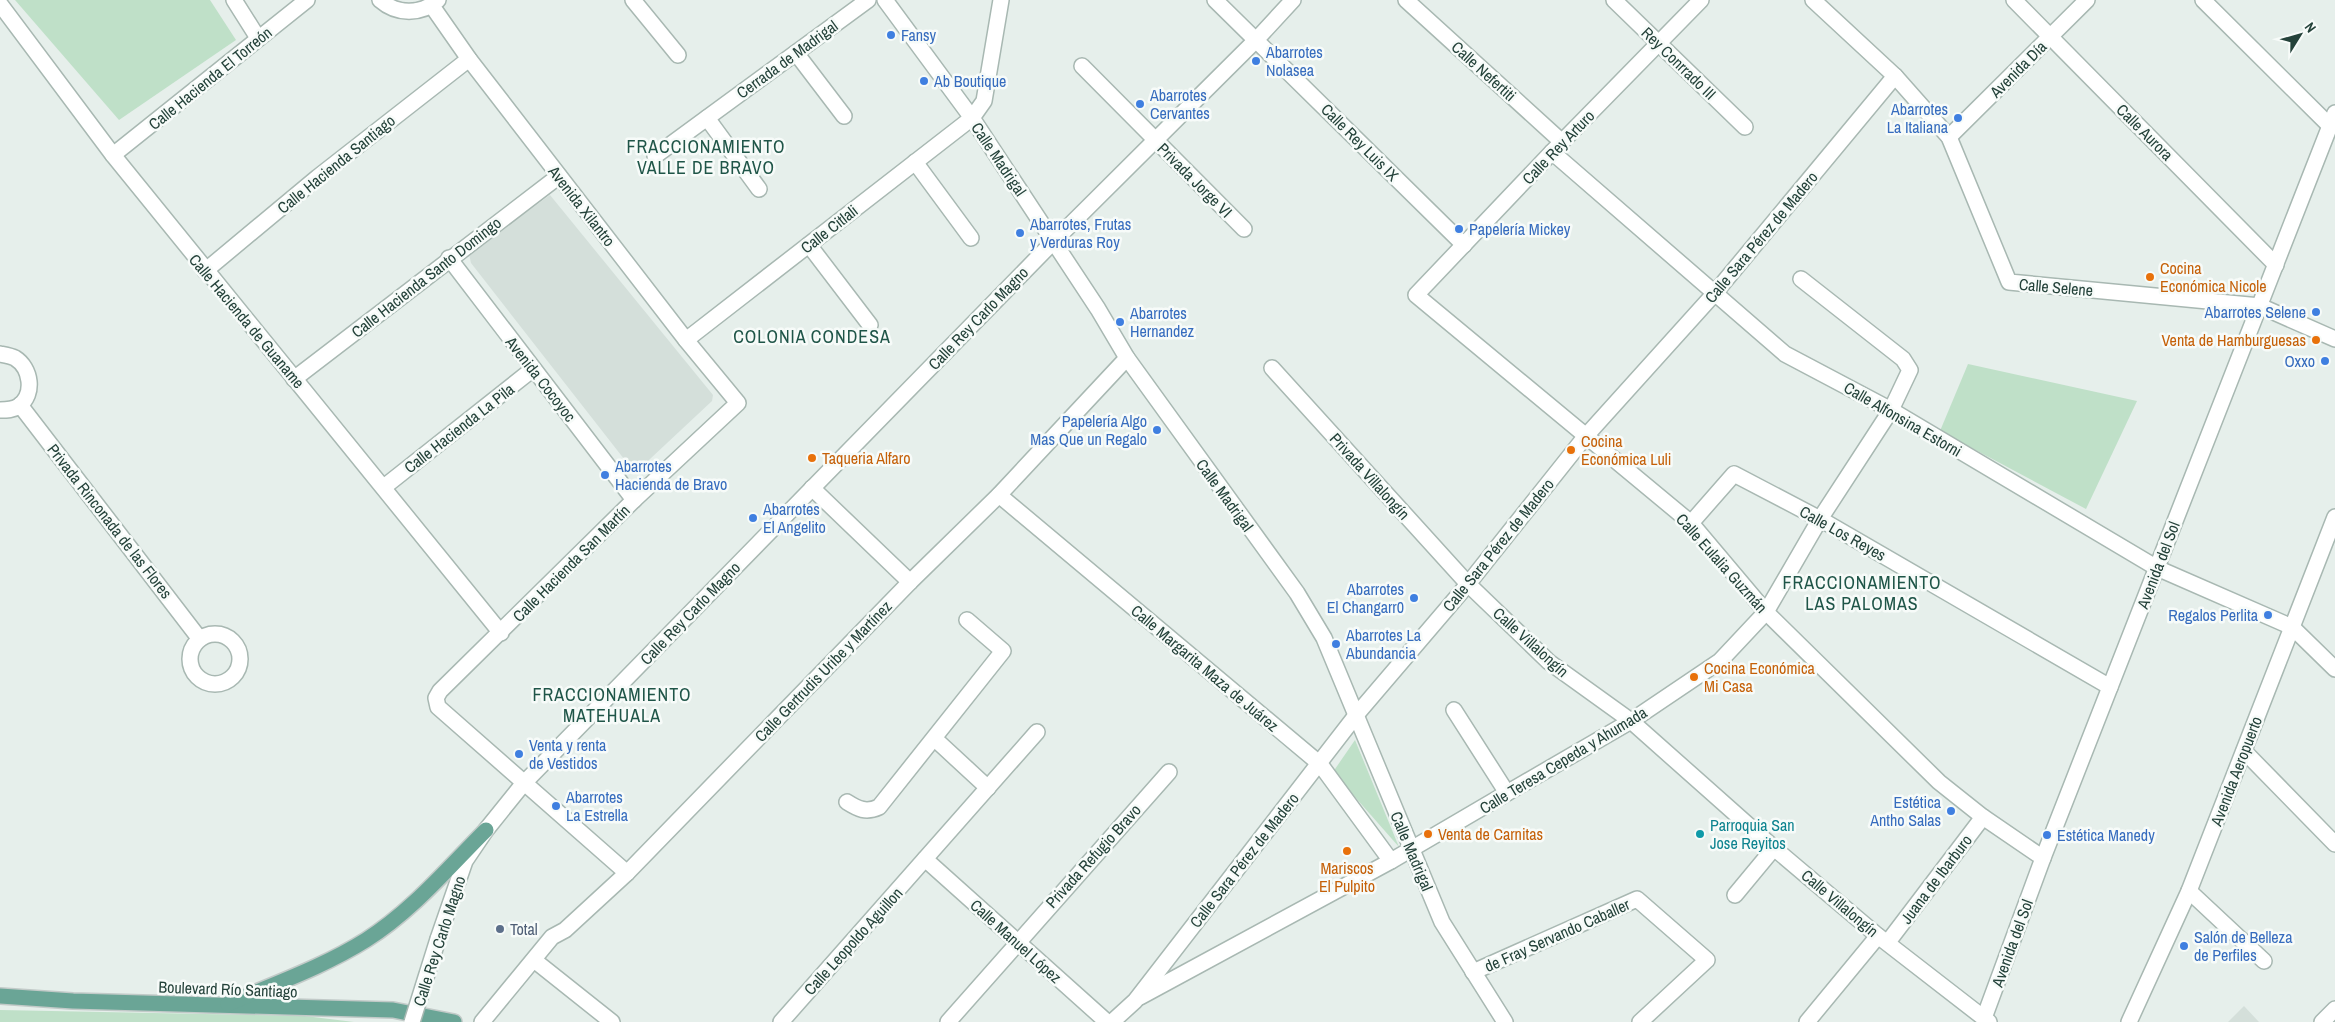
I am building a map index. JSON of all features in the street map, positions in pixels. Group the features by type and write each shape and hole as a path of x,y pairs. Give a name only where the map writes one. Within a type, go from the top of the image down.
{"main road":[{"path":"222,1006 328,962 366,940 399,916 486,830"},
{"name":"Boulevard Río Santiago","path":"0,996 73,1002 393,1010 454,1022"}],"street":[{"path":"234,0 258,38"},
{"name":"Calle Hacienda El Torreón","path":"112,156 307,0"},
{"path":"380,0 397,10 415,11 435,3"},
{"path":"633,0 678,55"},
{"name":"Cerrada de Madrigal","path":"655,156 868,0"},
{"name":"Calle Madrigal","path":"885,0 972,118 1098,309 1127,358 1297,593 1324,638 1442,922 1500,1020"},
{"path":"972,118 984,101 1001,0"},
{"name":"Calle Rey Luis IX","path":"1215,0 1464,245"},
{"name":"Calle Rey Carlo Magno","path":"412,1022 465,861 486,830 524,784 1054,241 1256,40 1292,0"},
{"name":"Calle Nefertiti","path":"1406,0 1557,147"},
{"name":"Rey Conrrado III","path":"1614,0 1745,127"},
{"name":"Calle Rey Arturo","path":"1416,295 1701,0"},
{"name":"Calle Selene","path":"1813,0 1895,76 1949,137 2008,282 2260,306 2335,339"},
{"name":"Calle Aurora","path":"2014,0 2276,265"},
{"name":"Avenida Día","path":"1949,137 2087,0"},
{"path":"2203,0 2332,119"},
{"name":"Avenida Xilantro","path":"435,3 469,60 686,340 738,403"},
{"name":"Calle Hacienda de Guaname","path":"0,4 112,156 384,487 500,633"},
{"path":"796,53 844,116"},
{"name":"Calle Hacienda Santiago","path":"205,271 318,177 469,60"},
{"name":"Privada Jorge VI","path":"1082,66 1244,229"},
{"name":"Calle Sara Pérez de Madero","path":"1112,1022 1134,1001 1357,714 1468,584 1585,437 1714,294 1895,76"},
{"path":"707,118 759,189"},
{"name":"Calle Citlali","path":"686,340 972,118"},
{"name":"Avenida del Sol","path":"1987,1020 2043,858 2332,119"},
{"name":"Calle Alfonsina Estorni","path":"1557,147 1714,294 1785,354 1891,410 2157,568 2292,627"},
{"path":"915,162 971,238"},
{"name":"Calle Hacienda Santo Domingo","path":"294,379 449,258 559,176"},
{"path":"809,245 870,325"},
{"name":"Avenida Cocoyoc","path":"449,258 634,500"},
{"name":"Calle Teresa Cepeda y Ahumada","path":"1134,1001 1391,861 1507,794 1631,721 1720,662 1766,612 1820,519 1891,410 1910,370 1903,359 1801,280"},
{"name":"Calle Eulalia Guzmán","path":"1416,295 1585,437 1692,523 1766,612 1938,782 1983,817 2043,858"},
{"path":"0,354 14,357 26,368 30,384 25,399 20,405 12,409 0,410"},
{"name":"Calle Gertrudis Uribe y Martínez","path":"482,1022 552,937 564,930 627,873 910,582 999,495 1127,358"},
{"name":"Privada Villalongín","path":"1272,368 1468,584"},
{"name":"Calle Hacienda La Pila","path":"384,487 534,369"},
{"name":"Calle Hacienda San Martín","path":"524,784 438,707 436,698 440,691 634,500 738,403"},
{"name":"Privada Rinconada de las Flores","path":"20,405 199,638"},
{"name":"Calle Los Reyes","path":"1692,523 1734,474 1820,519 2110,688"},
{"path":"812,488 910,582"},
{"name":"Calle Margarita Maza de Juárez","path":"999,495 1320,764 1391,861"},
{"name":"Avenida Aeropuerto","path":"2128,1022 2189,891 2335,517"},
{"name":"Calle Villalongín","path":"1468,584 1549,662 1631,721 1774,848 1883,939 1987,1020"},
{"path":"847,802 858,809 871,811 879,807 935,739 1003,651 967,620"},
{"path":"2292,627 2335,669"},
{"path":"1454,710 1507,794"},
{"name":"Calle Leopoldo Aguillon","path":"782,1022 1037,732"},
{"path":"935,739 988,788"},
{"path":"2244,751 2335,844"},
{"name":"Privada Refugio Bravo","path":"948,1022 1017,941 1169,772"},
{"path":"524,784 627,873"},
{"name":"Juana de Ibarburo","path":"1807,1022 1883,939 1983,817"},
{"path":"1735,895 1774,848"},
{"name":"Calle Manuel López","path":"925,860 1107,1022"},
{"path":"2189,891 2264,961"},
{"name":"de Fray Servando Caballer","path":"1473,972 1637,899 1707,960 1640,1022"},
{"path":"534,960 612,1022"},
{"path":"2322,1022 2335,1009"}],"shaded area":[{"path":"550,195 713,395 712,401 635,473 471,263 469,254"},
{"path":"2244,1006 2259,1022 2228,1022"}],"green space":[{"path":"15,0 210,0 236,40 119,120"},
{"path":"1968,364 2137,401 2086,509 1940,431"},
{"path":"1355,740 1399,847 1333,772"},
{"path":"0,1010 305,1016 354,1022 0,1022"}],"place":[{"name":"Fansy","path":"891,35"},
{"name":"Abarrotes Nolasea","path":"1256,61"},
{"name":"Ab Boutique","path":"924,81"},
{"name":"Abarrotes Cervantes","path":"1140,104"},
{"name":"Abarrotes La Italiana","path":"1958,118"},
{"name":"Papelería Mickey","path":"1459,229"},
{"name":"Abarrotes, Frutas y Verduras Roy","path":"1020,233"},
{"name":"Cocina Económica Nicole","path":"2150,277"},
{"name":"Abarrotes Selene","path":"2316,312"},
{"name":"Abarrotes Hernandez","path":"1120,322"},
{"name":"Venta de Hamburguesas","path":"2316,340"},
{"name":"Oxxo","path":"2325,361"},
{"name":"Papelería Algo Mas Que un Regalo","path":"1157,430"},
{"name":"Cocina Económica Luli","path":"1571,450"},
{"name":"Taqueria Alfaro","path":"812,458"},
{"name":"Abarrotes Hacienda de Bravo","path":"605,475"},
{"name":"Abarrotes El Angelito","path":"753,518"},
{"name":"Abarrotes El Changarr0","path":"1414,598"},
{"name":"Regalos Perlita","path":"2268,615"},
{"name":"Abarrotes La Abundancia","path":"1336,644"},
{"name":"Cocina Económica Mi Casa","path":"1694,677"},
{"name":"Venta y renta de Vestidos","path":"519,754"},
{"name":"Abarrotes La Estrella","path":"556,806"},
{"name":"Estética Antho Salas","path":"1951,811"},
{"name":"Venta de Carnitas","path":"1428,834"},
{"name":"Parroquia San Jose Reyitos","path":"1700,834"},
{"name":"Estética Manedy","path":"2047,835"},
{"name":"Mariscos El Pulpito","path":"1347,851"},
{"name":"Total","path":"500,929"},
{"name":"Salón de Belleza de Perfiles","path":"2184,946"}],"district":[{"name":"FRACCIONAMIENTO VALLE DE BRAVO","path":"706,156"},
{"name":"COLONIA CONDESA","path":"812,336"},
{"name":"FRACCIONAMIENTO LAS PALOMAS","path":"1862,592"},
{"name":"FRACCIONAMIENTO MATEHUALA","path":"612,704"}]}
